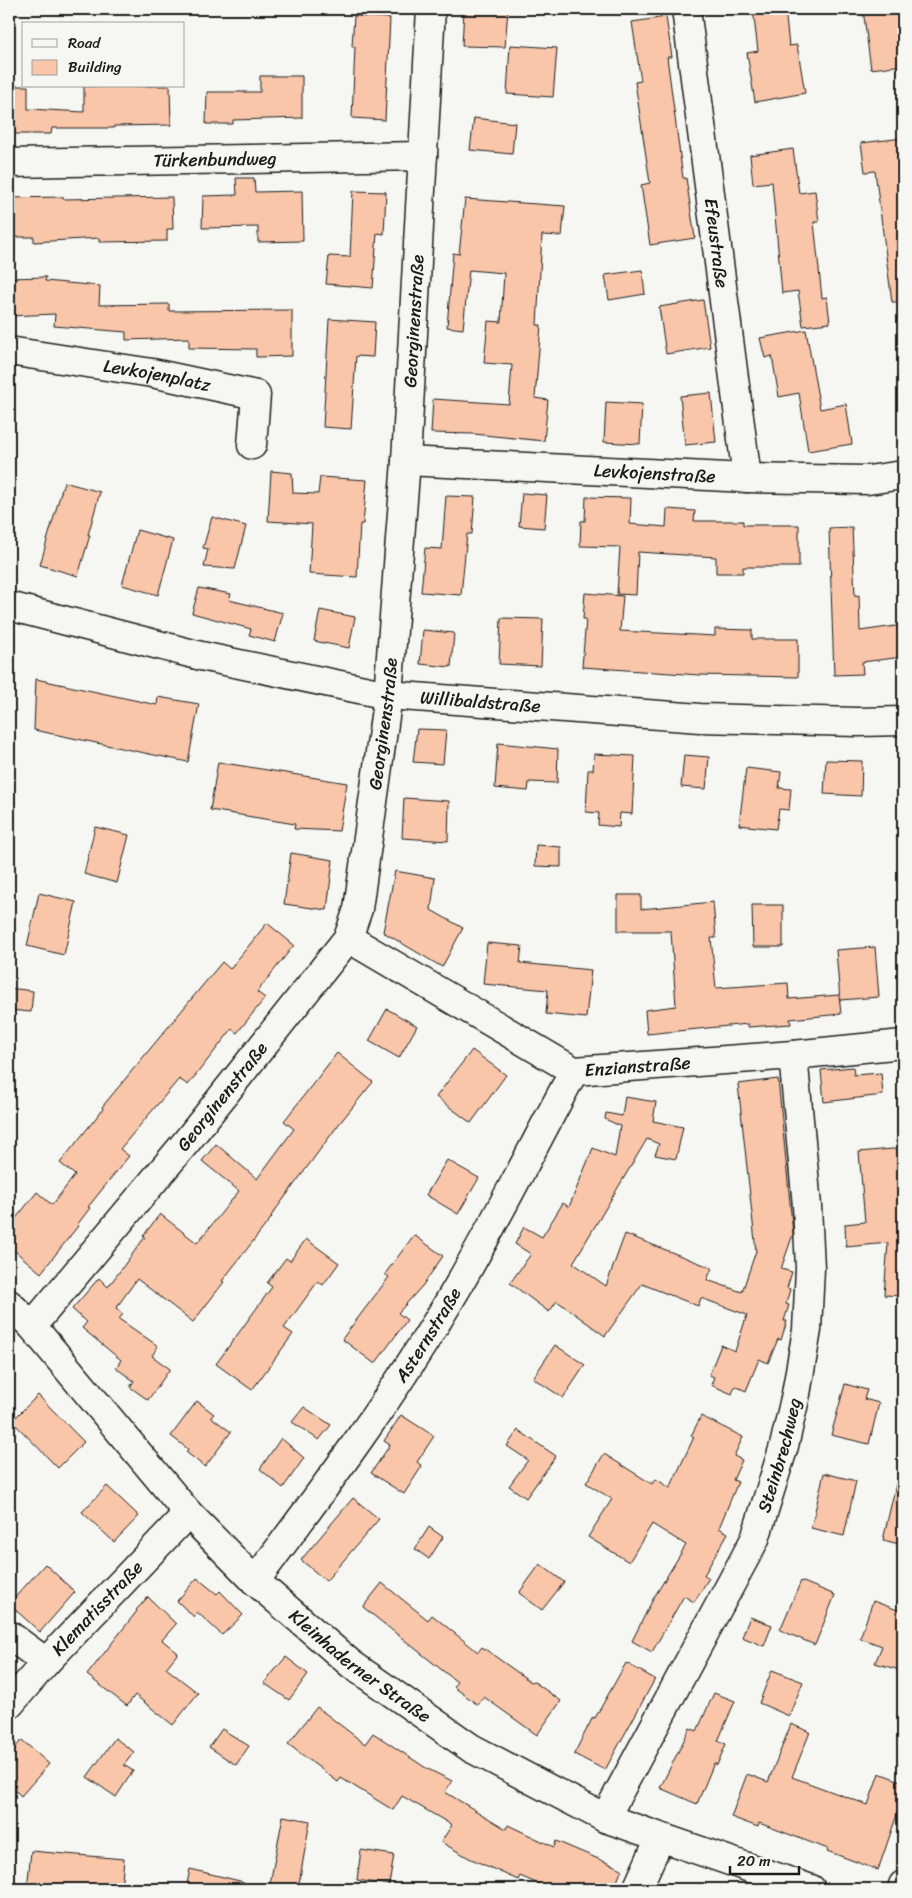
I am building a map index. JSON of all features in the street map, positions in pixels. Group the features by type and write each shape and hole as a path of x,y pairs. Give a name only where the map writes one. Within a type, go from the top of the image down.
{"street":[{"name":"Georginenstraße","path":"32,1326 187,1141 348,938 358,909 388,695 406,461 431,9"},
{"name":"Efeustraße","path":"686,9 747,478"},
{"name":"Türkenbundweg","path":"9,163 423,156"},
{"name":"Levkojenplatz","path":"9,351 152,373 256,395 252,445"},
{"name":"Levkojenstraße","path":"406,461 747,478 868,480 903,475"},
{"name":"Willibaldstraße","path":"9,606 201,656 388,695 700,718 857,722 903,721"},
{"name":"Enzianstraße","path":"348,938 574,1071 793,1055 903,1044"},
{"name":"Steinbrechweg","path":"605,1818 755,1539 784,1446 796,1394 807,1330 810,1268 807,1206 793,1055"},
{"name":"Asternstraße","path":"255,1581 351,1452 457,1288 574,1071"},
{"name":"Kleinhaderner Straße","path":"9,1304 32,1326 188,1513 255,1581 351,1664 472,1748 605,1818 812,1889"},
{"name":"Klematisstraße","path":"9,1705 46,1662 188,1513"},
{"path":"9,1635 46,1662"},
{"path":"637,1889 660,1838"},
{"path":"902,1889 903,1885"}],"building":[{"path":"464,9 508,9 505,47 462,46"},
{"path":"753,9 785,9 789,46 797,45 805,93 755,102 747,53 758,51"},
{"path":"863,9 903,9 903,65 871,69"},
{"path":"354,16 390,18 385,120 352,118 355,47 352,47"},
{"path":"666,17 672,57 667,57 683,178 686,178 695,238 650,245 641,185 650,183 635,82 641,81 632,22"},
{"path":"510,45 557,48 553,97 507,94"},
{"path":"260,76 302,76 302,118 233,120 233,124 206,124 207,92 260,92"},
{"path":"9,86 28,88 28,109 84,112 84,88 170,88 171,125 114,126 114,128 52,128 51,134 9,134"},
{"path":"474,118 515,123 512,154 470,150"},
{"path":"903,138 903,302 892,302 875,171 865,172 861,143"},
{"path":"793,149 799,193 815,191 819,222 814,222 822,298 827,297 830,323 803,326 798,291 782,293 772,182 753,184 750,155"},
{"path":"236,178 254,178 255,192 302,191 303,241 258,242 258,227 202,228 203,196 237,195"},
{"path":"353,191 386,192 384,234 377,233 373,288 326,284 329,256 350,257"},
{"path":"63,197 63,199 172,197 173,229 167,229 167,241 99,242 99,238 34,242 34,237 9,237 9,198"},
{"path":"465,199 565,206 562,236 542,235 537,325 541,325 535,398 548,400 544,441 474,434 431,433 433,399 509,404 512,365 484,363 488,321 501,322 504,273 469,270 463,329 447,327 453,253 459,254"},
{"path":"642,270 645,294 609,300 605,275"},
{"path":"46,277 45,281 100,286 99,305 169,304 169,311 292,310 292,356 256,357 256,349 189,348 189,338 126,340 126,332 54,326 55,314 9,316 9,278"},
{"path":"703,300 710,347 666,354 659,307"},
{"path":"329,319 375,322 373,357 356,356 351,429 323,427"},
{"path":"806,330 820,409 846,404 852,444 808,451 799,393 779,397 772,356 765,358 760,338"},
{"path":"711,393 716,442 685,445 680,396"},
{"path":"606,402 642,404 640,444 604,442"},
{"path":"271,471 292,473 293,493 318,494 320,477 367,480 363,524 360,524 357,577 309,574 312,524 268,521"},
{"path":"64,482 100,492 78,576 40,565"},
{"path":"522,493 547,495 544,528 519,526"},
{"path":"446,496 475,497 472,534 467,534 461,595 421,592 425,548 442,549"},
{"path":"586,497 631,498 630,524 666,527 667,509 695,511 694,521 743,521 743,525 799,525 799,567 743,567 743,573 716,573 716,557 638,552 636,595 617,594 620,547 580,546 581,521 585,521"},
{"path":"212,517 246,526 235,569 204,567 208,549 203,548"},
{"path":"852,527 855,596 859,595 860,631 903,625 903,657 862,662 863,674 834,675 829,528"},
{"path":"137,530 173,540 158,595 122,585"},
{"path":"199,588 231,594 229,600 283,613 275,642 249,635 251,629 192,613"},
{"path":"585,593 623,596 620,631 715,636 715,629 752,630 752,639 798,639 798,677 700,675 582,667 586,619 583,619"},
{"path":"320,610 355,617 349,648 314,641"},
{"path":"501,618 543,619 541,666 499,664"},
{"path":"423,630 454,633 451,667 420,664"},
{"path":"36,679 157,705 158,697 199,704 188,762 34,730"},
{"path":"417,729 446,730 443,764 413,762"},
{"path":"498,743 558,749 557,783 529,782 528,791 495,788"},
{"path":"594,754 635,756 632,814 620,813 619,827 598,825 599,813 586,812 588,770 593,770"},
{"path":"684,755 709,757 706,789 681,787"},
{"path":"826,760 862,761 861,796 824,794"},
{"path":"218,762 347,783 339,831 294,829 295,824 210,810"},
{"path":"746,768 781,772 779,788 791,789 789,810 779,809 776,829 739,825"},
{"path":"404,798 449,801 448,841 402,838"},
{"path":"95,827 129,835 117,883 84,874"},
{"path":"536,845 561,847 561,867 535,866"},
{"path":"291,853 333,860 327,910 284,904"},
{"path":"395,871 435,878 431,910 463,928 442,967 383,932"},
{"path":"39,893 76,902 64,955 27,946"},
{"path":"618,895 641,895 641,909 713,902 716,938 711,938 716,988 788,983 789,999 839,995 841,1014 790,1019 791,1024 748,1027 748,1024 647,1034 645,1010 676,1006 671,931 618,931"},
{"path":"752,905 783,905 783,947 753,947"},
{"path":"267,923 294,945 257,992 265,998 237,1033 232,1029 188,1085 179,1079 120,1149 129,1156 88,1207 90,1208 78,1226 41,1273 9,1246 9,1227 37,1192 52,1205 75,1175 60,1163 103,1109 102,1107 222,962 230,969"},
{"path":"487,943 522,946 520,963 591,970 586,1018 546,1014 548,990 483,984"},
{"path":"875,947 879,997 840,1000 836,950"},
{"path":"9,988 33,991 31,1012 9,1010"},
{"path":"387,1009 417,1026 399,1058 369,1041"},
{"path":"472,1050 506,1075 471,1123 436,1097"},
{"path":"337,1053 373,1082 339,1124 193,1322 137,1279 116,1308 123,1314 119,1319 158,1346 152,1356 170,1369 148,1400 130,1387 134,1381 116,1368 121,1360 82,1328 87,1322 72,1309 99,1278 108,1287 160,1214 197,1243 239,1191 202,1161 216,1144 257,1179 294,1129 284,1121"},
{"path":"853,1067 854,1075 881,1073 883,1095 824,1102 821,1070"},
{"path":"778,1079 793,1234 781,1269 792,1272 787,1288 790,1289 786,1304 789,1305 784,1321 787,1321 781,1340 778,1339 768,1363 759,1359 746,1391 735,1386 732,1394 711,1385 714,1377 709,1375 721,1345 735,1351 747,1315 701,1298 698,1306 642,1284 605,1336 557,1301 549,1312 510,1283 531,1254 515,1244 524,1227 542,1237 563,1203 569,1207 593,1148 615,1157 620,1126 605,1119 606,1113 622,1116 625,1097 656,1102 653,1121 683,1127 676,1159 655,1155 659,1144 647,1139 573,1263 606,1286 625,1234 712,1268 707,1280 742,1292 756,1251 738,1084"},
{"path":"903,1148 903,1296 884,1295 888,1243 846,1247 845,1224 865,1222 859,1152"},
{"path":"447,1160 479,1178 458,1214 426,1195"},
{"path":"414,1235 443,1256 423,1285 398,1313 407,1320 375,1364 342,1339 389,1277 385,1274"},
{"path":"306,1239 339,1263 323,1285 318,1281 284,1328 293,1334 252,1390 216,1364 272,1287 267,1283 286,1258 290,1261"},
{"path":"555,1345 585,1365 563,1398 533,1378"},
{"path":"845,1384 867,1390 864,1399 879,1403 869,1444 831,1435"},
{"path":"38,1395 84,1442 58,1468 12,1421"},
{"path":"197,1401 214,1414 211,1417 231,1432 205,1467 186,1452 188,1449 171,1436"},
{"path":"304,1407 331,1425 319,1440 292,1422"},
{"path":"401,1415 434,1436 417,1462 422,1466 404,1494 371,1473 390,1445 384,1441"},
{"path":"701,1416 743,1437 734,1456 742,1460 733,1480 738,1482 719,1528 728,1533 704,1575 709,1578 694,1602 684,1596 652,1652 632,1641 653,1599 686,1545 652,1524 629,1562 588,1537 612,1499 586,1483 604,1454 652,1484 656,1479 670,1488 694,1437 691,1436"},
{"path":"518,1430 556,1456 526,1498 509,1486 528,1460 507,1446"},
{"path":"281,1438 304,1458 283,1488 260,1469"},
{"path":"824,1473 856,1481 844,1536 811,1528"},
{"path":"896,1484 903,1485 903,1545 883,1540"},
{"path":"107,1486 139,1516 114,1542 82,1512"},
{"path":"353,1498 379,1519 326,1581 301,1560"},
{"path":"429,1527 443,1537 429,1559 415,1549"},
{"path":"45,1564 75,1592 40,1632 9,1604"},
{"path":"540,1564 564,1582 542,1610 519,1593"},
{"path":"197,1578 217,1594 220,1591 243,1615 222,1635 197,1612 194,1617 177,1601"},
{"path":"801,1581 835,1595 815,1645 780,1630"},
{"path":"382,1583 428,1620 432,1615 478,1652 482,1647 561,1701 537,1735 484,1697 478,1705 454,1687 457,1682 363,1607"},
{"path":"148,1597 176,1624 162,1640 178,1653 166,1668 198,1693 173,1725 135,1695 127,1706 87,1675"},
{"path":"873,1601 903,1612 903,1671 875,1663 882,1646 860,1638"},
{"path":"750,1617 772,1625 764,1646 742,1637"},
{"path":"286,1657 308,1674 289,1700 264,1683"},
{"path":"626,1663 655,1679 605,1770 574,1754 593,1717 595,1718"},
{"path":"772,1670 803,1682 789,1716 759,1703"},
{"path":"714,1693 735,1701 718,1741 726,1744 717,1765 714,1763 697,1804 660,1788 690,1728 697,1731"},
{"path":"317,1707 365,1744 373,1733 426,1768 452,1781 445,1792 506,1829 508,1825 554,1847 556,1841 622,1869 614,1889 550,1889 520,1876 518,1880 469,1858 441,1842 452,1825 402,1796 393,1810 341,1778 338,1782 288,1744"},
{"path":"791,1724 810,1732 792,1777 868,1805 879,1773 903,1782 903,1797 878,1870 759,1823 758,1827 731,1817 747,1774 768,1782"},
{"path":"222,1729 249,1746 236,1765 209,1747"},
{"path":"115,1738 134,1752 124,1765 133,1771 116,1797 87,1777"},
{"path":"22,1740 49,1764 21,1796 9,1784 9,1754"},
{"path":"283,1816 310,1821 298,1889 269,1889"},
{"path":"361,1850 394,1855 389,1885 357,1880"},
{"path":"31,1851 124,1859 121,1889 27,1889"},
{"path":"190,1869 244,1882 243,1889 186,1889"}]}
